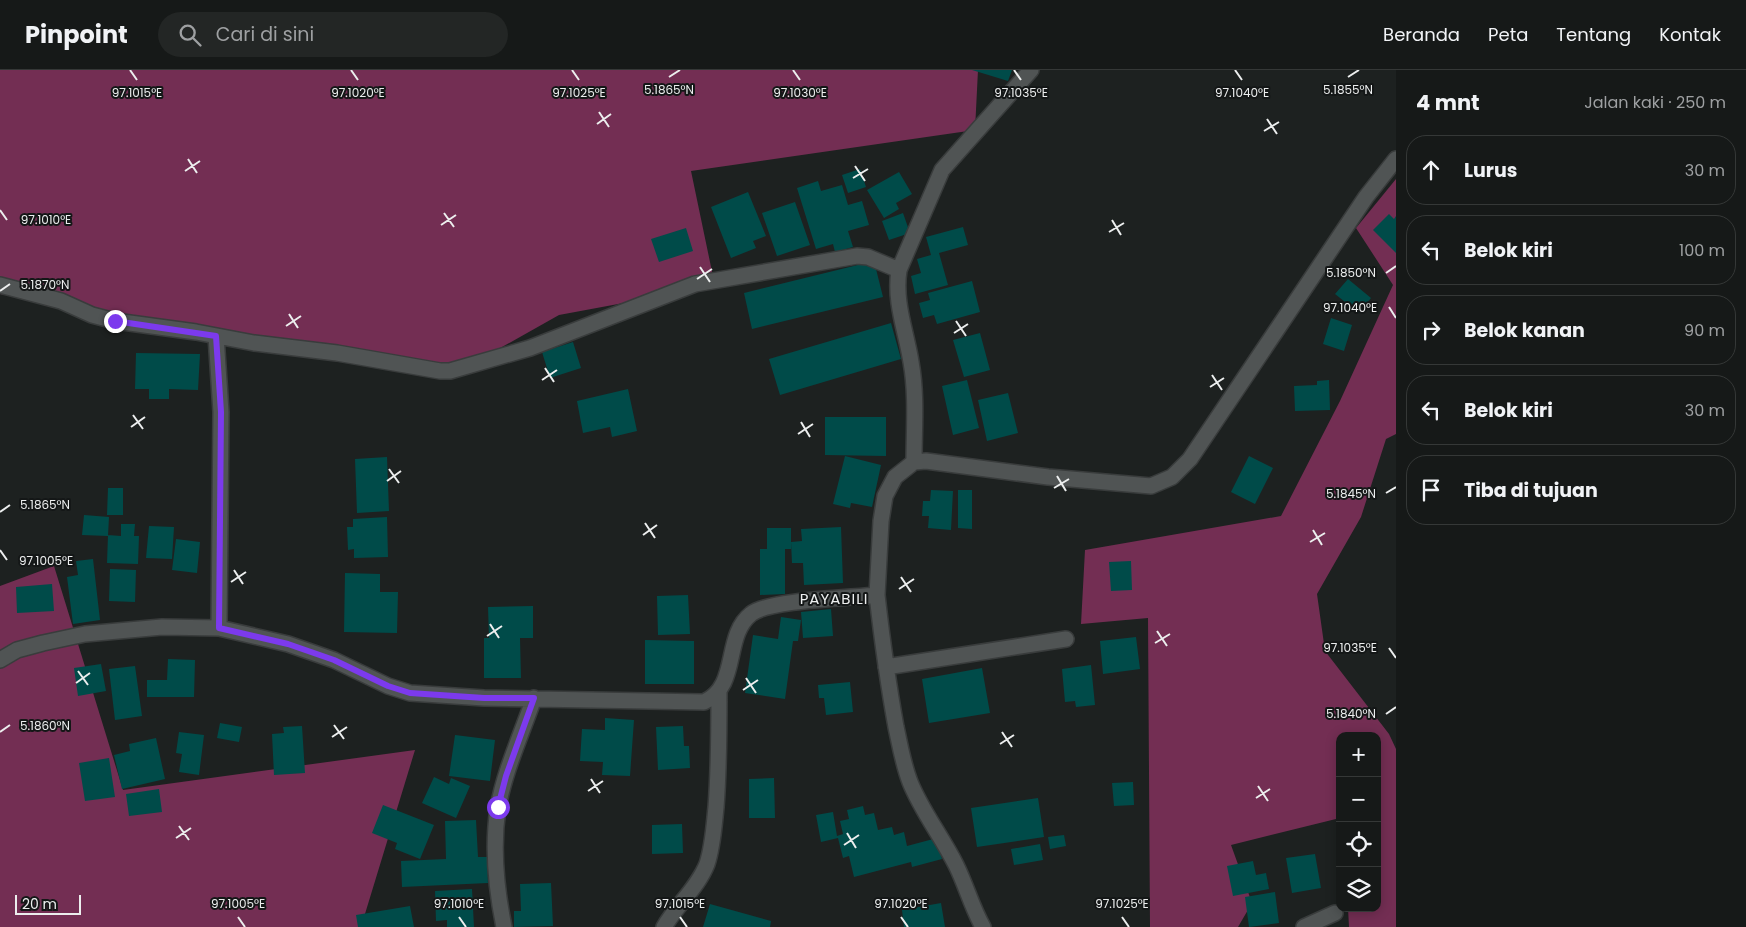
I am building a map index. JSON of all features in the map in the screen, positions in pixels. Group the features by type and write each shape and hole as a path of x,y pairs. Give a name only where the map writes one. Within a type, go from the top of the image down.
{"street":[{"path":"914,462 915,394 911,361 899,309 897,284 899,270 942,170 1031,70"},
{"path":"983,927 977,917 957,866 938,831 920,804 904,766 886,667 876,595 881,521 885,496 895,477 914,462 935,462 1048,477 1151,486 1172,477 1190,459 1366,197 1396,159"},
{"path":"0,285 61,301 92,315 115,321 254,343 337,353 427,370 450,371 530,348 695,284 857,256 868,257 899,270"},
{"path":"216,336 221,412 219,628"},
{"path":"0,660 17,650 85,634 162,627 219,628 288,644 334,660 381,683 410,693 484,698 704,702 713,698 724,684 743,622 753,612 770,606 876,595"},
{"path":"886,667 1066,639"},
{"path":"664,927 697,881 706,865 712,844 718,780 719,692"},
{"path":"504,927 496,877 495,837 498,807 506,776 534,698"},
{"path":"1304,927 1335,913"}],"shaded area":[{"path":"0,70 978,70 975,130 691,171 715,286 559,315 463,369 0,294"},
{"path":"1396,179 1396,434 1386,439 1361,517 1317,594 1325,651 1389,734 1396,749 1396,927 1349,927 1348,912 1381,912 1381,732 1336,732 1336,819 1231,845 1252,903 1238,927 1150,927 1148,618 1081,624 1085,550 1281,516 1340,401 1393,285 1356,228"},
{"path":"54,566 123,790 415,750 361,927 0,927 0,586"}],"building":[{"path":"972,70 1012,70 1008,81"},
{"path":"860,169 866,187 848,193 842,175"},
{"path":"899,172 912,194 896,203 899,209 884,218 867,190"},
{"path":"818,181 821,191 842,185 848,205 862,201 869,225 848,231 853,247 835,252 833,244 816,249 797,188"},
{"path":"748,192 766,236 753,241 756,248 731,258 711,207"},
{"path":"795,202 810,245 777,256 762,213"},
{"path":"903,213 910,233 889,240 882,221"},
{"path":"1389,214 1394,219 1396,216 1396,253 1373,230"},
{"path":"963,227 968,245 939,253 948,285 915,294 911,276 921,273 917,259 931,255 926,237"},
{"path":"686,228 693,251 659,262 651,239"},
{"path":"874,261 883,297 752,329 744,293"},
{"path":"1348,279 1371,298 1359,313 1335,294"},
{"path":"972,281 980,312 937,324 934,315 923,318 919,303 930,300 928,293"},
{"path":"1331,318 1352,325 1344,351 1323,344"},
{"path":"891,323 901,359 780,395 769,359"},
{"path":"980,333 990,370 964,377 953,340"},
{"path":"573,342 581,368 550,378 542,352"},
{"path":"136,353 200,354 198,390 169,389 169,399 149,399 149,389 135,389"},
{"path":"967,380 979,428 953,435 942,386"},
{"path":"1329,380 1330,410 1295,411 1294,386 1317,385 1317,381"},
{"path":"628,389 637,431 612,437 610,427 583,433 577,401"},
{"path":"1008,393 1018,433 987,441 978,400"},
{"path":"825,417 886,417 886,456 825,455"},
{"path":"845,456 881,465 872,507 851,503 850,508 833,504"},
{"path":"1249,456 1273,468 1255,504 1231,492"},
{"path":"387,457 389,511 357,513 355,459"},
{"path":"108,488 123,488 123,515 107,515"},
{"path":"931,490 953,491 951,530 928,528 929,516 922,516 923,501 930,501"},
{"path":"958,490 972,490 972,529 958,528"},
{"path":"84,515 109,517 108,536 82,535"},
{"path":"387,517 388,557 354,558 354,549 348,550 347,527 353,527 353,519"},
{"path":"121,524 135,524 134,536 139,536 138,564 107,563 108,535 121,536"},
{"path":"149,526 174,527 172,559 146,558"},
{"path":"841,527 843,583 804,585 803,563 792,563 791,542 802,541 801,529"},
{"path":"767,528 791,528 791,549 785,549 785,594 760,595 760,549 767,549"},
{"path":"176,539 200,542 197,573 172,570"},
{"path":"93,559 100,620 73,624 67,577 78,575 76,561"},
{"path":"1131,561 1132,590 1111,591 1109,562"},
{"path":"110,569 136,570 135,602 109,601"},
{"path":"345,573 380,574 380,592 398,592 397,633 344,632"},
{"path":"52,584 54,611 17,613 16,587"},
{"path":"688,595 690,634 658,635 657,596"},
{"path":"533,606 533,638 520,638 521,678 484,678 484,638 489,638 488,607"},
{"path":"831,609 833,636 803,638 801,612"},
{"path":"781,617 801,620 798,641 793,641 785,699 745,693 753,635 778,639"},
{"path":"1136,637 1140,669 1103,674 1100,641"},
{"path":"645,640 694,641 694,684 645,684"},
{"path":"168,659 195,660 194,697 147,697 147,680 167,680"},
{"path":"101,664 106,691 78,696 74,668"},
{"path":"1091,665 1095,705 1076,707 1075,701 1065,702 1062,669"},
{"path":"135,666 142,716 115,720 109,669"},
{"path":"982,668 990,713 929,723 922,679"},
{"path":"850,682 853,712 826,715 824,698 819,698 818,685"},
{"path":"605,718 634,720 630,776 602,775 603,762 580,761 582,729 605,730"},
{"path":"220,723 242,727 239,742 217,738"},
{"path":"302,726 305,773 274,775 272,734 284,733 283,727"},
{"path":"683,726 684,746 689,746 690,768 658,770 656,727"},
{"path":"179,732 204,735 199,775 179,772 182,754 176,753"},
{"path":"455,735 495,740 490,781 449,776"},
{"path":"156,738 165,779 122,789 114,755 130,751 129,744"},
{"path":"109,758 115,797 85,801 79,763"},
{"path":"434,777 449,784 451,778 470,786 456,818 422,803"},
{"path":"774,778 775,818 749,818 749,779"},
{"path":"1133,782 1134,805 1114,806 1112,783"},
{"path":"159,789 162,812 129,816 126,794"},
{"path":"1038,798 1044,837 977,847 971,808"},
{"path":"383,805 434,825 420,859 395,849 397,843 372,833"},
{"path":"863,806 865,815 874,813 878,830 892,827 894,835 904,832 907,846 937,838 942,859 912,867 911,862 854,877 849,856 843,858 838,838 821,842 816,815 833,812 837,836 843,834 840,821 849,819 847,810"},
{"path":"476,820 478,857 487,857 488,883 402,887 401,861 446,859 445,821"},
{"path":"682,824 683,853 652,854 652,825"},
{"path":"1064,835 1066,846 1050,849 1048,837"},
{"path":"1040,844 1043,860 1014,865 1011,849"},
{"path":"1315,854 1321,888 1292,893 1286,858"},
{"path":"1253,861 1256,875 1266,873 1269,889 1233,896 1227,866"},
{"path":"551,883 553,926 514,927 514,911 521,911 520,884"},
{"path":"472,889 474,927 447,927 447,920 436,921 435,891"},
{"path":"1275,892 1279,923 1249,927 1245,897"},
{"path":"941,903 945,927 904,927 902,910"},
{"path":"710,904 771,921 770,927 703,927"},
{"path":"410,906 414,927 358,927 356,915"}],"district":[{"name":"PAYABILI","path":"834,598"}],"route":[{"path":"115,321 216,336 221,412 219,628 288,644 334,660 367,677 410,693 484,698 534,698 506,776 498,807"}]}
